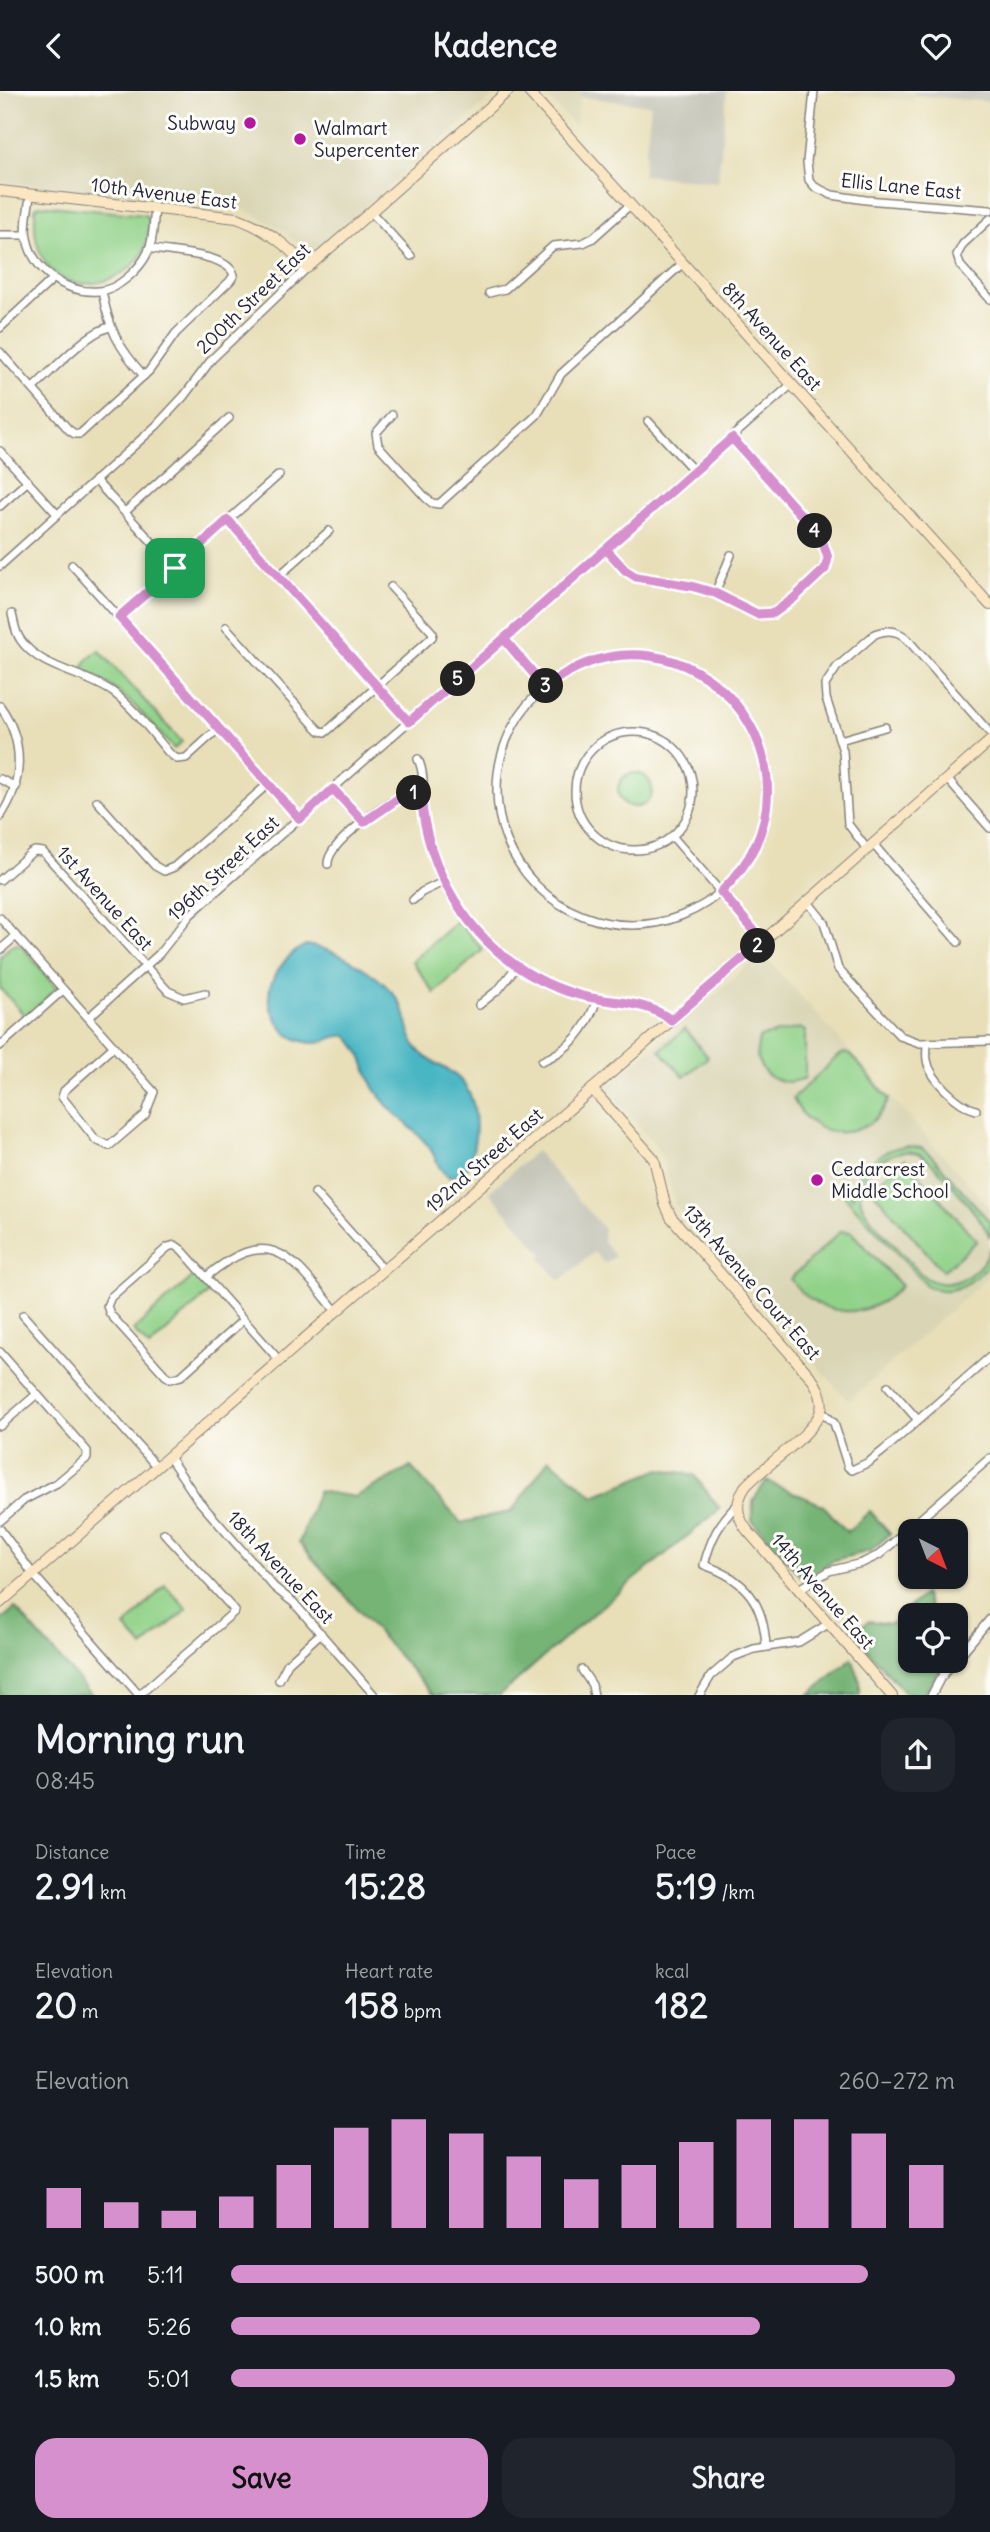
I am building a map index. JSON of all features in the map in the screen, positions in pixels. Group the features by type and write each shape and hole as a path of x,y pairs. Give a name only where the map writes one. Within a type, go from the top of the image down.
{"street":[{"name":"200th Street East","path":"0,566 156,426 212,359 307,268 508,91"},
{"name":"8th Avenue East","path":"528,91 990,605"},
{"name":"Ellis Lane East","path":"814,91 807,163 812,184 832,195 990,210"},
{"name":"10th Avenue East","path":"0,191 224,215 251,223 276,237 307,268"},
{"path":"30,195 26,235 38,263 53,279 75,288 102,292 136,269 149,248 155,209"},
{"path":"489,293 505,289 553,246 583,243 593,238 630,205"},
{"path":"371,212 411,255"},
{"path":"990,219 963,244 957,258 990,299"},
{"path":"0,235 26,235"},
{"path":"0,352 75,434 83,431 144,376 176,333 230,281 234,272 227,265 207,257 149,248"},
{"path":"392,415 376,433 378,445 426,498 437,505 537,415 561,374 683,263"},
{"path":"0,328 53,279"},
{"path":"102,292 110,327 128,358 144,376"},
{"path":"33,389 87,339 110,327"},
{"name":"196th Street East","path":"89,1017 159,954 190,915 792,384"},
{"path":"125,512 229,418"},
{"path":"648,421 695,471"},
{"path":"606,549 625,570 636,577 673,582 715,593 757,614 774,613 784,608 818,577 825,569 828,558 820,538 732,438"},
{"path":"0,451 57,514"},
{"path":"119,617 279,475"},
{"path":"95,480 175,568"},
{"path":"0,506 28,481"},
{"path":"228,520 409,722"},
{"path":"279,576 329,531"},
{"path":"715,593 731,555"},
{"path":"72,565 300,819"},
{"path":"226,627 320,731 329,731 430,641 433,633 391,587"},
{"path":"12,614 19,638 29,650 115,694 169,753 181,760 218,729"},
{"path":"958,942 870,846 854,835 848,824 846,774 825,685 828,678 875,634 898,632 990,733"},
{"path":"504,639 545,687"},
{"path":"616,656 648,656 678,663 706,676 740,708 762,750 767,780 766,812 750,856 721,892 708,902 678,917 647,925 630,925 598,921 575,912 554,900 529,878 515,858 505,836 497,787 502,755 514,725 533,698 545,687 572,669 593,661 616,656"},
{"path":"0,706 15,733 19,763 16,787 0,817"},
{"path":"840,740 885,727"},
{"path":"639,732 665,741 679,753 691,777 692,796 684,822 672,836 656,845 629,849 603,841 589,829 579,813 575,786 584,760 596,746 611,736 639,732"},
{"name":"192nd Street East","path":"0,1603 990,741"},
{"path":"418,759 423,774 425,825 443,882 453,900 492,946 517,966 564,990 597,999 652,1008 671,1020"},
{"path":"0,779 16,787"},
{"path":"947,779 990,828"},
{"path":"97,801 155,866 164,871 174,867 268,784"},
{"path":"333,789 364,822"},
{"path":"328,864 330,852 364,822 402,796 422,793"},
{"path":"672,836 763,941"},
{"name":"1st Avenue East","path":"0,880 31,853 40,851 168,991 175,996 190,998 205,993"},
{"path":"412,900 443,882"},
{"path":"808,902 824,922 834,960 842,974 900,1036 914,1042 927,1043 990,1041"},
{"path":"0,918 89,1017 114,1046 154,1093 145,1115 112,1145 106,1146 96,1140 62,1097 64,1091 114,1046"},
{"path":"0,950 16,936"},
{"path":"480,1005 499,989 517,966"},
{"path":"0,1046 63,990"},
{"path":"542,1061 555,1055 577,1038 592,1016 597,999"},
{"path":"927,1043 927,1060 934,1074 955,1100 976,1110"},
{"name":"13th Avenue Court East","path":"592,1089 654,1159 665,1204 671,1217 815,1382 821,1395 821,1411 834,1423 850,1469 869,1462 918,1420"},
{"path":"315,1193 384,1269"},
{"path":"243,1320 181,1377 171,1379 110,1314 107,1305 111,1297 149,1263 168,1247 175,1245 182,1250 279,1360"},
{"path":"206,1277 236,1255 262,1250 278,1252 289,1258 337,1311"},
{"path":"23,1315 157,1468"},
{"path":"0,1352 87,1451 87,1458 57,1482 24,1500 0,1521"},
{"path":"888,1386 918,1420 990,1357"},
{"path":"0,1426 37,1394"},
{"path":"766,1647 761,1614 750,1593 728,1574 704,1565 721,1521 738,1504 741,1493 810,1429 821,1411"},
{"name":"18th Avenue East","path":"169,1457 198,1500 274,1587 294,1603 374,1695"},
{"path":"798,1590 829,1571 862,1563 879,1555 990,1458"},
{"name":"14th Avenue East","path":"738,1504 739,1518 747,1530 891,1695"},
{"path":"0,1529 33,1574 138,1695 235,1611 164,1533"},
{"path":"968,1645 990,1619"},
{"path":"700,1695 711,1676 722,1665 747,1651 799,1642 828,1624"},
{"path":"279,1680 288,1663 321,1633"},
{"path":"582,1670 592,1685 594,1695"},
{"path":"932,1695 945,1673"}],"shaded area":[{"path":"0,91 499,91 310,255 283,230 248,211 231,206 0,182"},
{"path":"542,91 581,91 576,127"},
{"path":"581,91 727,91 718,182 643,175 651,105 580,97"},
{"path":"812,91 915,91 914,101"},
{"path":"915,91 990,91 990,102 914,95"},
{"name":"Cedarcrest Middle School","path":"762,953 990,1208 990,1275 848,1401 675,1204 662,1157 653,1142 606,1089"},
{"path":"536,1151 604,1229 603,1242 615,1256 605,1264 594,1252 560,1281 540,1258 543,1254 489,1192"}],"green space":[{"path":"39,205 145,215 149,219 146,246 139,258 117,276 89,284 75,283 51,270 42,256 35,234 35,209"},
{"path":"99,650 182,742 174,749 122,695 82,671 86,661"},
{"path":"635,773 647,778 652,790 647,802 635,807 623,802 618,790 623,778"},
{"path":"457,921 483,950 434,993 412,961"},
{"path":"17,944 22,946 57,988 27,1018 0,988 0,956"},
{"path":"800,1028 805,1031 805,1078 794,1081 774,1079 761,1067 758,1058 760,1037"},
{"path":"685,1029 708,1057 684,1077 660,1050"},
{"path":"844,1053 851,1055 889,1099 880,1114 868,1124 841,1132 826,1130 802,1113 793,1098"},
{"path":"907,1146 921,1148 932,1156 990,1222 990,1238 958,1192 935,1166 918,1153 896,1153 876,1164 862,1183 862,1205 889,1239 921,1274 930,1280 951,1283 961,1280 979,1267 990,1248 990,1263 969,1282 953,1289 935,1289 926,1285 840,1191 844,1187 853,1197 859,1178 871,1162 888,1151"},
{"path":"905,1159 977,1241 943,1271 871,1189"},
{"path":"841,1231 851,1232 901,1286 873,1306 844,1311 829,1308 815,1302 790,1279"},
{"path":"195,1275 210,1292 149,1347 133,1330"},
{"path":"549,1459 594,1496 660,1469 694,1475 720,1509 500,1695 433,1695 299,1543 318,1491 355,1497 411,1467 461,1523 512,1511"},
{"path":"766,1481 823,1505 847,1532 870,1511 890,1534 870,1551 834,1560 803,1579 752,1520 753,1501"},
{"path":"165,1585 187,1609 143,1647 125,1627"},
{"path":"924,1594 928,1603 914,1603"},
{"path":"15,1608 92,1695 0,1695 0,1621"},
{"path":"898,1618 898,1673 938,1673 923,1695 907,1695 852,1633 869,1621 891,1624"},
{"path":"852,1658 860,1681 860,1695 809,1695"}],"water":[{"path":"306,945 346,958 385,985 402,1007 411,1037 419,1052 450,1071 464,1084 470,1095 476,1122 473,1149 464,1173 449,1177 442,1171 425,1142 381,1098 357,1048 347,1036 306,1042 290,1036 281,1026 269,1004 271,984 285,961"}],"place":[{"name":"Subway","path":"250,123"},
{"name":"Walmart Supercenter","path":"300,139"},
{"name":"Cedarcrest Middle School","path":"817,1180"}],"route":[{"path":"175,568 119,617 300,819 333,789 364,822 402,796 422,793 430,844 443,882 453,900 492,946 529,974 581,996 652,1008 671,1020 763,941 721,892 742,869 757,842 768,796 762,750 749,721 730,696 706,676 678,663 663,658 632,655 586,663 545,687 504,639 582,570 732,438 820,538 828,558 825,569 818,577 784,608 774,613 757,614 715,593 673,582 636,577 625,570 606,549 582,570 495,647 409,722 228,520 175,568"}]}
